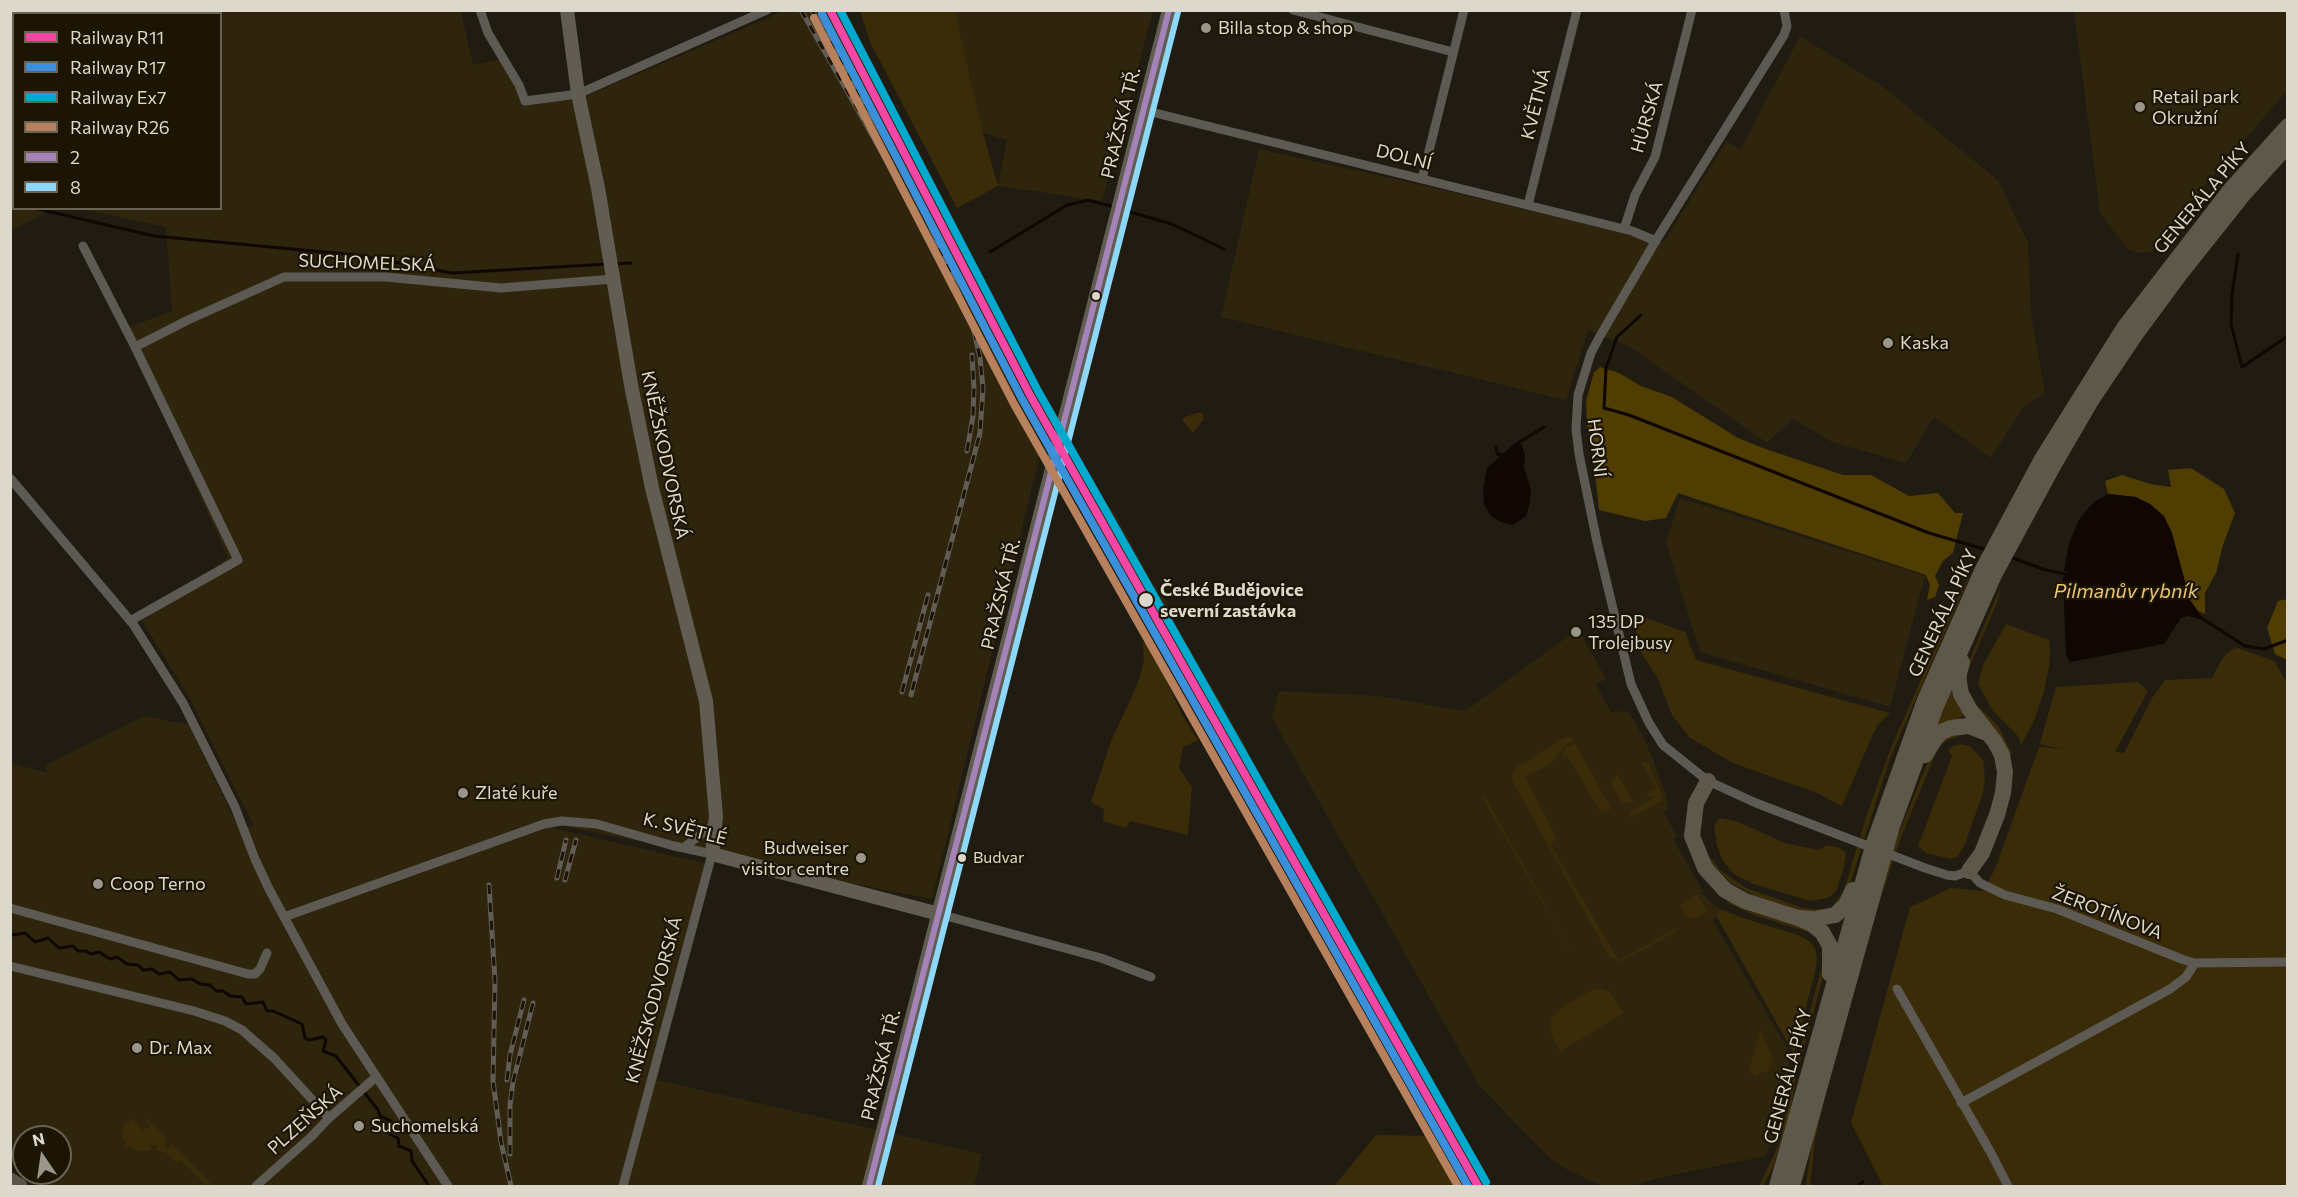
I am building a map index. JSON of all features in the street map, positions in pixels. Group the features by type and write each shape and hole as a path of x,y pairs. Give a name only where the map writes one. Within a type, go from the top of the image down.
{"highway":[{"name":"GENERÁLA PÍKY","path":"1792,1186 1801,1129 1829,998 1874,843 1925,700 1988,572 2082,393 2124,328 2232,188 2288,126"},
{"name":"GENERÁLA PÍKY","path":"2011,528 2135,335 2242,195 2288,145"},
{"name":"GENERÁLA PÍKY","path":"1777,1186 1801,1129 1903,795 1936,706 1968,632 1988,572"},
{"path":"1968,632 1958,685 1965,702 1995,742 2004,762 2005,772 2003,793 1982,853 1970,871"},
{"path":"1903,795 1930,746 1941,732 1962,726 1978,728 1988,733"},
{"path":"1708,781 1696,803 1692,836 1705,868 1725,890 1745,901 1812,924 1828,940 1831,954 1829,998"},
{"path":"1798,918 1824,918 1841,911 1850,898 1874,843"},
{"path":"1767,1186 1801,1129"},
{"path":"1801,1129 1801,1186"}],"main road":[{"name":"KNĚŽSKODVORSKÁ","path":"567,10 578,94 631,385 652,488 706,701 717,822 712,854"},
{"name":"PRAŽSKÁ TŘ.","path":"869,1186 1169,10"},
{"name":"K. SVĚTLÉ","path":"712,854 939,914"},
{"path":"10,1180 20,1186"}],"street":[{"path":"480,10 488,33 519,86 525,101 578,94 767,10"},
{"path":"1293,10 1453,52"},
{"path":"1422,179 1464,10"},
{"name":"KVĚTNÁ","path":"1528,205 1577,10"},
{"name":"HŮRSKÁ","path":"1624,229 1635,195 1655,157 1692,10"},
{"name":"HORNÍ","path":"1784,10 1787,26 1784,35 1656,241 1591,354 1578,395 1576,429 1594,530 1631,684 1649,723 1663,744 1708,781 1756,803 1947,875 1955,876 1970,871"},
{"name":"DOLNÍ","path":"1143,110 1624,229 1656,241"},
{"path":"83,246 135,347 238,560 130,621"},
{"name":"SUCHOMELSKÁ","path":"135,347 251,290 284,277 386,277 501,288 611,267"},
{"path":"10,478 130,621 183,703 235,807 255,860 342,1024 448,1186"},
{"name":"K. SVĚTLÉ","path":"284,917 544,824 562,821 597,824 712,854"},
{"path":"683,848 717,822"},
{"name":"KNĚŽSKODVORSKÁ","path":"623,1186 712,854"},
{"name":"ŽEROTÍNOVA","path":"1970,871 1980,883 2005,895 2057,909 2195,963 2288,962"},
{"path":"10,908 248,974 255,974 260,969 267,953"},
{"name":"K. SVĚTLÉ","path":"939,914 1101,958 1151,977"},
{"path":"1961,1103 2170,989 2186,977 2195,963"},
{"path":"10,966 194,1011 225,1021 242,1030 274,1058 328,1118"},
{"path":"1897,989 2008,1186"},
{"name":"PLZEŇSKÁ","path":"255,1186 376,1077"}],"shaded area":[{"path":"10,11 461,11 473,65 501,59 524,104 591,94 784,11 843,11 1035,383 1098,493 1114,512 1155,587 1162,594 1174,616 1174,621 1243,741 1255,768 1491,1186 1474,1186 1240,776 1223,753 1137,604 1092,523 1085,499 1035,415 970,297 1042,446 932,899 543,822 367,893 544,826 712,865 657,1080 982,1154 974,1186 50,1186 48,1185 72,1185 72,1125 12,1125 11,1162 11,763 48,773 44,766 145,716 189,725 238,827 254,826 188,695 142,621 228,558 124,329 172,311 166,227 87,210 222,210 222,12 12,12 12,210 50,210 11,231"},
{"path":"860,11 955,11 983,133 998,186 957,208 871,44"},
{"path":"955,11 1153,11 1102,201 998,186 1007,140 983,133"},
{"name":"Retail park Okružní","path":"2074,11 2287,11 2287,91 2192,200 2151,252 2137,253 2127,249 2100,213"},
{"path":"1800,36 1882,86 1998,180 2028,243 2031,314 2045,393 2022,409 1991,458 1934,417 1906,463 1832,442 1793,419 1767,443 1630,347 1588,330 1566,400 1221,317 1259,149 1418,184 1663,243 1727,141 1740,150"},
{"path":"1600,367 1672,397 1738,438 1763,448 1843,475 1871,475 1909,496 1938,493 1955,513 1963,513 1953,553 1943,561 1935,576 1939,585 1935,597 1927,600 1930,585 1926,575 1678,493 1666,518 1645,521 1599,510 1587,425 1586,401 1594,372"},
{"path":"1203,413 1204,419 1193,433 1183,418"},
{"path":"2191,468 2224,489 2235,513 2216,573 2205,593 2205,614 2198,611 2190,600 2183,579 2136,497 2108,494 2105,481 2122,475 2150,484 2171,487 2168,470"},
{"path":"1680,498 1925,576 1890,707 1700,652 1666,543"},
{"path":"1972,571 1890,758 1848,890 1834,908 1833,906 1844,890 1868,811 1892,745 1959,594"},
{"path":"2001,586 1998,600 1967,673 1968,689 1975,703 1973,705 1967,697 1964,673"},
{"path":"2288,599 2287,660 2275,654 2267,628 2278,601"},
{"path":"1632,613 1685,632 1696,660 1890,713 1877,726 1842,806 1817,793 1733,763 1690,738 1672,715 1657,677 1640,651"},
{"path":"2006,624 2049,640 2049,667 2043,695 2033,723 2021,746 2018,736 1993,711 1978,684 1983,665"},
{"path":"1578,629 1606,679 1596,684 1611,712 1628,711 1645,740 1666,794 1668,810 1663,811 1677,836 1673,839 1703,891 1701,893 1721,910 1713,921 1791,1055 1774,1133 1766,1156 1630,1186 1603,1186 1571,1172 1550,1159 1479,1085 1272,718 1279,691 1378,696 1465,711"},
{"path":"1147,639 1182,715 1198,740 1183,747 1179,768 1192,787 1188,835 1130,821 1126,828 1103,821 1104,809 1091,802 1111,741 1138,683 1144,660 1143,643"},
{"path":"2238,648 2274,661 2288,684 2287,1186 1883,1186 1851,1123 1910,907 1951,888 1983,891 1995,869 2039,747 2064,749 2040,743 2056,687 2138,682 2148,691 2115,752 2124,753 2152,698 2165,680 2212,678 2224,656"},
{"path":"1951,685 1959,708 1964,713 1959,721 1933,730"},
{"path":"1980,708 1999,727 2012,754 2009,755 1977,711"},
{"path":"1960,735 1944,742 1938,748 1901,837 1877,911 1898,835 1933,749 1945,737"},
{"path":"1566,737 1571,737 1573,741 1564,746 1553,762 1525,777 1557,839 1550,844 1617,958 1620,960 1678,927 1675,932 1620,962 1609,956 1512,780 1512,774 1517,767"},
{"path":"1575,743 1611,809 1602,814 1567,755 1561,758 1566,748"},
{"path":"1961,744 1970,746 1983,760 1985,778 1983,793 1965,844 1958,856 1951,859 1926,853 1918,846 1952,756 1948,750"},
{"path":"1642,763 1649,765 1662,795 1662,801 1630,818 1631,811 1655,797 1654,795 1648,797 1646,794 1656,788"},
{"path":"1618,775 1633,801 1628,804 1622,802 1611,784"},
{"path":"1486,798 1580,967 1483,799"},
{"path":"1719,818 1736,821 1785,843 1819,850 1827,845 1840,848 1846,853 1836,891 1828,898 1811,901 1753,884 1734,874 1723,861 1717,846 1714,826"},
{"path":"1708,859 1712,859 1720,870 1746,888 1803,908 1830,911 1796,911 1755,896 1731,883"},
{"path":"1697,894 1708,911 1697,918 1686,917 1680,905"},
{"path":"1730,901 1806,928 1819,941 1808,932 1754,915 1726,902"},
{"path":"1721,909 1798,935 1809,941 1815,948 1817,958 1815,972 1794,1054 1716,915"},
{"path":"1867,946 1825,1096 1815,1140 1810,1186 1806,1186 1812,1141"},
{"path":"1823,962 1827,962 1796,1077 1790,1115 1773,1167 1763,1186 1759,1186 1780,1142 1793,1076"},
{"path":"1595,989 1610,992 1624,1013 1560,1051 1551,1034 1552,1017 1567,1004"},
{"path":"1760,1030 1773,1058 1769,1070 1756,1076 1749,1072"},
{"path":"132,1118 143,1131 150,1125 143,1118 148,1120 167,1139 164,1145 168,1149 172,1144 213,1186 207,1186 181,1160 177,1163 166,1153 157,1150 157,1145 150,1145 151,1150 138,1151 126,1146 121,1133 123,1126"},
{"path":"1376,1135 1430,1136 1458,1186 1334,1186"}],"water":[{"path":"1515,443 1522,445 1525,455 1524,467 1531,490 1526,516 1513,525 1500,522 1491,516 1484,504 1483,489 1487,468"},
{"name":"Pilmanův rybník","path":"2108,494 2136,497 2150,504 2164,516 2172,533 2190,600 2204,620 2187,616 2181,618 2164,644 2070,662 2066,655 2063,577 2068,575 2068,572 2064,571 2069,543 2080,518 2094,502"}],"waterway":[{"path":"990,252 1067,205 1088,200 1114,207"},
{"path":"43,210 154,236 356,255 452,273 608,264"},
{"path":"1123,210 1172,224 1224,249"},
{"path":"2238,254 2232,294 2231,324 2242,367 2288,336"},
{"path":"614,264 631,263"},
{"path":"1641,315 1617,337 1606,368 1604,408 1629,415 1929,533 1987,550"},
{"path":"1515,445 1544,427"},
{"path":"1496,448 1498,455 1501,454"},
{"path":"2010,557 2046,570 2070,575"},
{"path":"2203,619 2245,646 2264,649 2288,640"},
{"path":"10,933 13,935 25,933 35,942 48,938 59,948 73,946 78,951 91,954 99,952 110,959 117,957 127,964 138,965 143,970 152,969 159,974 170,972 179,980 192,979 200,984 210,985 216,991 242,997 246,1004 263,1002 267,1011 273,1011 302,1024 305,1038 309,1040 323,1037 326,1040 323,1051 336,1056 378,1110 380,1116 391,1121 389,1134 398,1138 399,1146 411,1151 412,1161 429,1186"},
{"path":"1857,1186 1863,1182"}],"railway":[{"path":"801,10 901,186"},
{"path":"812,10 919,199 973,327 980,358 983,388 980,433 911,695"},
{"path":"967,451 973,416 972,355"},
{"path":"902,692 928,595"},
{"path":"557,878 566,840"},
{"path":"565,880 576,840"},
{"path":"489,885 495,981 493,1081 501,1142 511,1186"},
{"path":"507,1080 510,1055 524,1000"},
{"path":"510,1154 510,1105 513,1082 533,1003"}],"rail line":[{"name":"R11","path":"830,10 1030,395 1478,1186"},
{"name":"Ex7","path":"840,10 1038,391 1486,1182"},
{"name":"R17","path":"822,14 1022,399 1468,1186"},
{"name":"R26","path":"814,18 1014,404 1458,1186"}],"transit line":[{"name":"2","path":"869,1186 1169,10"},
{"name":"8","path":"878,1186 1178,12"}],"place":[{"name":"Billa stop & shop","path":"1206,28"},
{"name":"Retail park Okružní","path":"2140,107"},
{"name":"Kaska","path":"1888,343"},
{"name":"České Budějovice severní zastávka","path":"1146,600"},
{"name":"135 DP Trolejbusy","path":"1576,632"},
{"name":"Zlaté kuře","path":"463,793"},
{"name":"Budweiser visitor centre","path":"861,858"},
{"name":"Budvar","path":"962,858"},
{"name":"Coop Terno","path":"98,884"},
{"name":"Dr. Max","path":"137,1048"},
{"name":"Suchomelská","path":"359,1126"}]}
